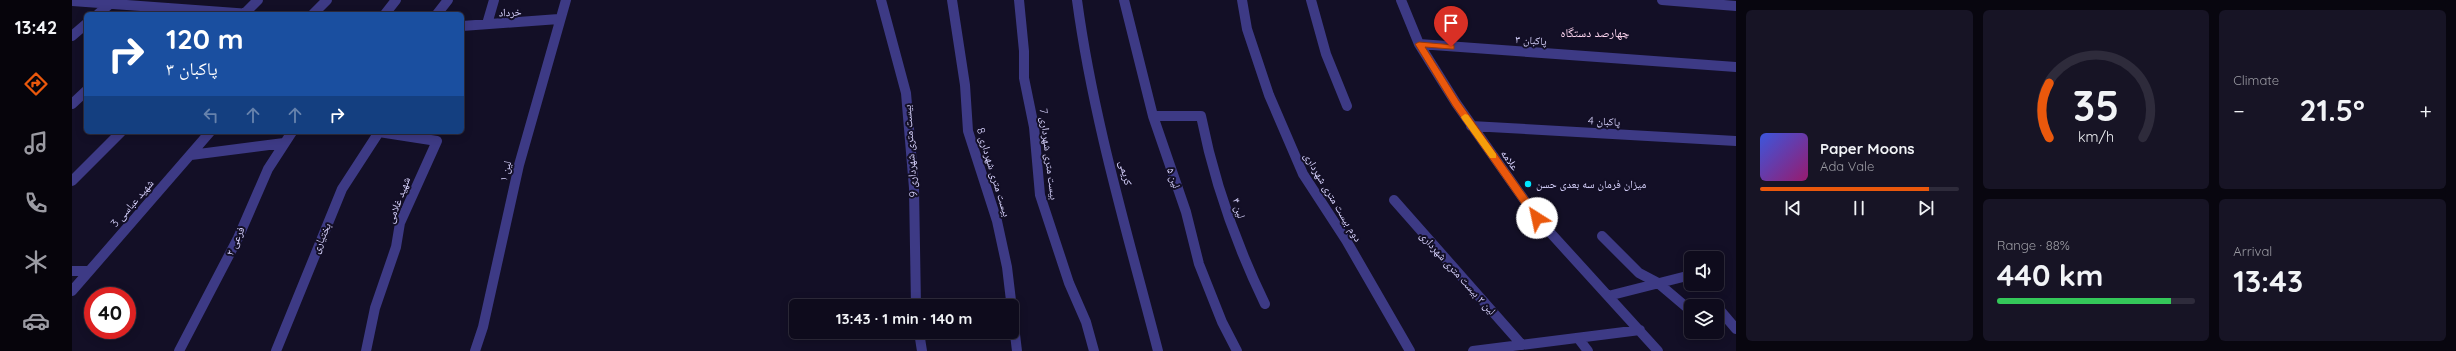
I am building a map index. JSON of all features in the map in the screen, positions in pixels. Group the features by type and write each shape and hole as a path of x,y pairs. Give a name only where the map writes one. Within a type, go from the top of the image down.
{"street":[{"path":"173,11 186,0"},
{"path":"246,12 258,0"},
{"path":"315,12 327,0"},
{"path":"387,12 396,0"},
{"path":"439,12 448,0"},
{"path":"487,24 494,0"},
{"name":"لین ۱","path":"475,351 483,327 517,172 534,118 559,19 566,0"},
{"name":"بیست متری شهرداری 9","path":"882,0 906,92 914,188 916,299"},
{"name":"بیست متری شهرداری 8","path":"952,0 965,85 968,131 997,221 1007,267 1017,351"},
{"name":"بیست متری شهرداری 7","path":"1019,0 1024,51 1024,78 1034,127 1040,195 1069,282 1086,322 1094,351"},
{"name":"کریمی","path":"1077,0 1085,62 1097,116 1158,351"},
{"name":"لین ۵","path":"1124,0 1153,116 1186,212 1199,264 1222,322 1237,351"},
{"name":"دوم بیست متری شهرداری","path":"1242,0 1247,29 1270,95 1296,160 1410,351"},
{"path":"1311,0 1326,54 1347,106"},
{"name":"علامه","path":"1401,0 1419,44 1471,126 1537,218 1658,351"},
{"path":"1662,0 1736,6"},
{"path":"72,1 112,2 173,11 197,12"},
{"path":"100,12 112,2"},
{"name":"خرداد","path":"464,26 559,19"},
{"path":"72,36 84,26"},
{"name":"پاکبان ۳","path":"1419,44 1736,67"},
{"path":"72,104 84,93"},
{"name":"لین ۴","path":"1153,116 1201,116 1204,134 1229,218 1248,268 1265,304"},
{"name":"پاکبان 4","path":"1471,126 1736,140"},
{"path":"72,181 119,134"},
{"name":"شهید عباسی 3","path":"72,291 208,134"},
{"name":"۲ فرعی","path":"180,351 238,238 251,204 268,169 290,134"},
{"name":"بختیاری","path":"276,351 342,189 378,134"},
{"name":"شهید غلامی","path":"366,351 375,308 396,247 400,223 437,141 422,137 396,134"},
{"path":"191,154 284,142"},
{"name":"لین ۲ بیست متری شهرداری","path":"1394,200 1522,345"},
{"path":"1602,236 1639,273 1658,284 1684,304"},
{"path":"72,271 89,271"},
{"path":"1608,296 1684,277"},
{"path":"1724,315 1736,329"},
{"path":"1473,351 1506,349 1522,345 1640,330"},
{"path":"1578,338 1588,351"},
{"path":"920,339 922,351"}],"slow traffic":[{"path":"1465,117 1493,156"}],"place":[{"name":"میزان فرمان سه بعدی حسن","path":"1528,184"}],"district":[{"name":"چهارصد دستگاه","path":"1595,32"}],"route":[{"path":"1451,47 1419,44 1456,104 1537,218"}]}
